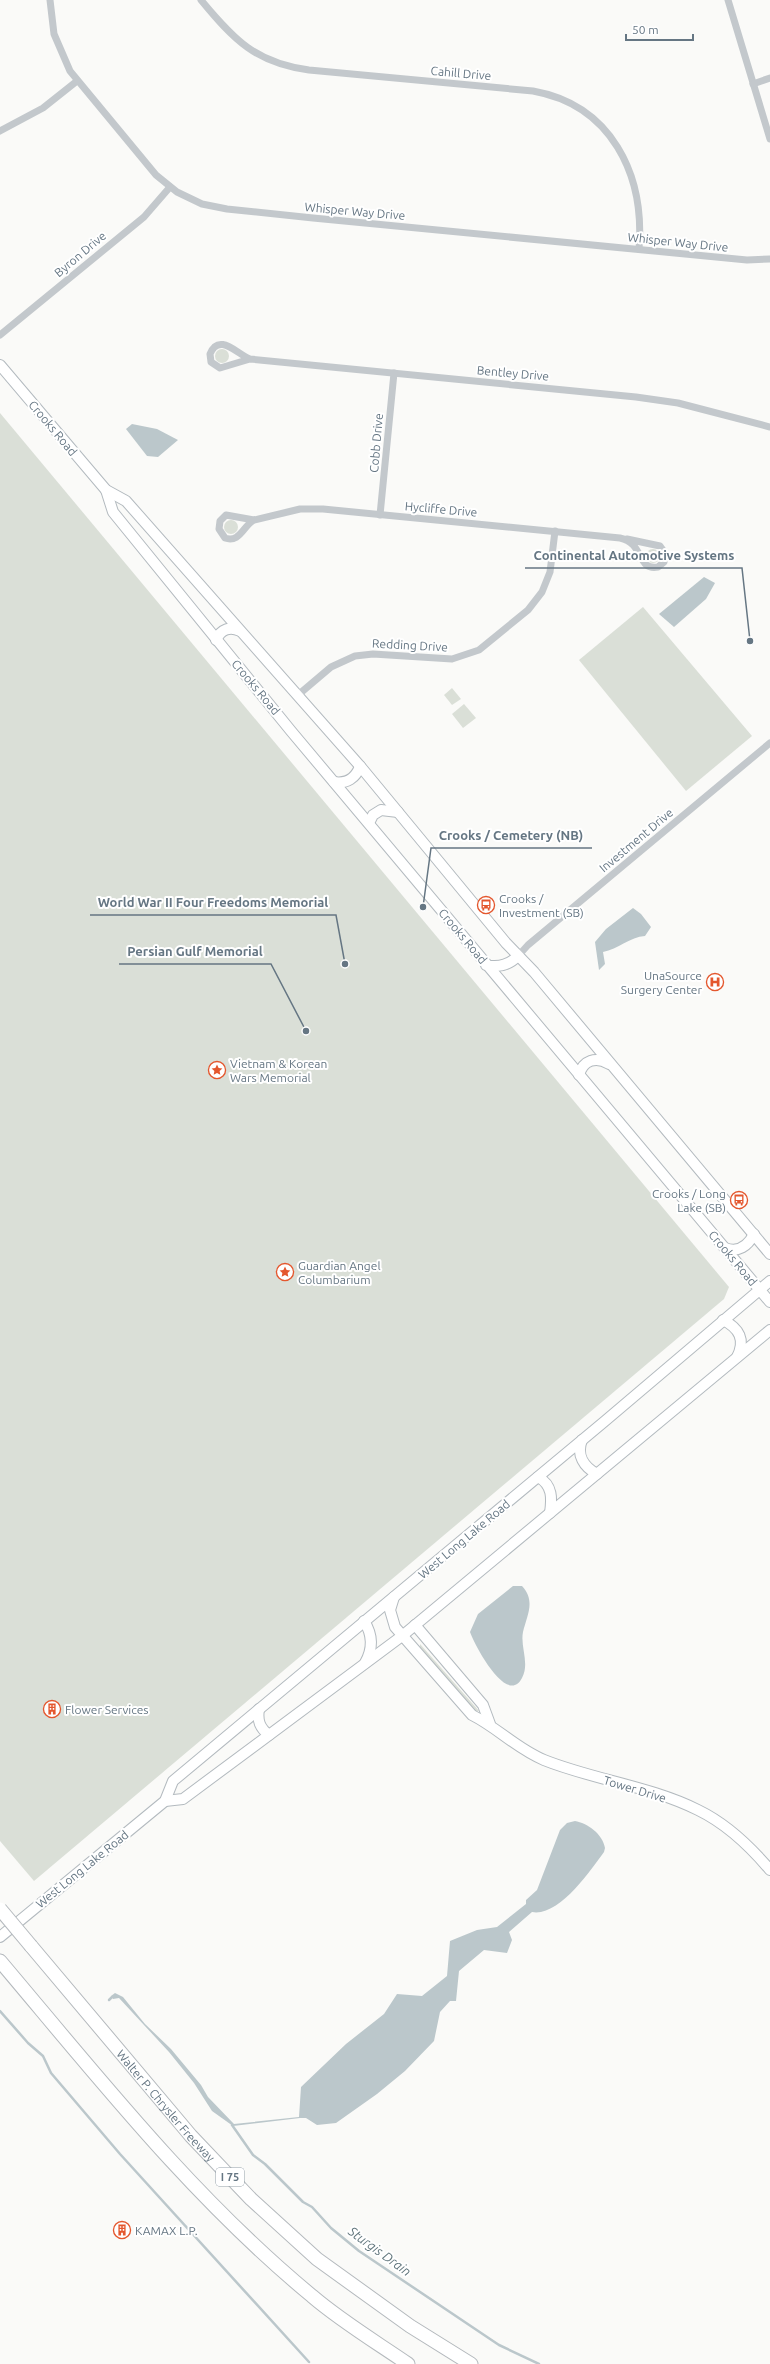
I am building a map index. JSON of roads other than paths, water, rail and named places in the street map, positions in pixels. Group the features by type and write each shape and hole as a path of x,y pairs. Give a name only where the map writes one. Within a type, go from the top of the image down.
{"highway":[{"name":"Walter P. Chrysler Freeway","path":"0,1909 191,2136 251,2199 318,2259 410,2326 471,2364"},
{"name":"I 75","path":"2,1964 160,2150 227,2220 312,2297 408,2364"}],"main road":[{"name":"Crooks Road","path":"0,365 106,490 126,501 360,766 518,956 770,1254"},
{"name":"Crooks Road","path":"106,490 113,512 216,640 578,1075 770,1302"},
{"path":"216,640 220,633 227,629 240,631"},
{"path":"334,782 340,783 351,780 358,773 360,766"},
{"path":"369,823 374,815 381,810 398,812"},
{"path":"486,965 503,966 518,956"},
{"path":"578,1075 583,1065 591,1060 599,1060 610,1064"},
{"path":"725,1248 730,1250 742,1248 754,1234"},
{"name":"West Long Lake Road","path":"0,1937 165,1801 173,1781 538,1477 770,1281"},
{"path":"723,1320 736,1328 740,1336 742,1346 737,1357"},
{"path":"165,1801 183,1799 402,1636 770,1330"},
{"path":"582,1440 580,1450 582,1461 587,1468 597,1474"},
{"path":"538,1477 546,1482 550,1490 550,1513"},
{"name":"Tower Drive","path":"394,1597 391,1616 395,1627 472,1715 490,1724 517,1746 543,1760 697,1810 732,1831 770,1870"},
{"path":"364,1621 371,1641 369,1656 364,1665"},
{"path":"415,1625 483,1705 490,1724"},
{"path":"259,1709 258,1721 260,1726 269,1735"}],"street":[{"name":"Whisper Way Drive","path":"50,0 51,20 58,47 70,71 149,166 170,187 202,204 227,209 747,260 770,259"},
{"name":"Cahill Drive","path":"201,0 242,45 260,57 284,66 317,71 533,91 557,97 582,109 605,128 614,140 627,166 638,205 640,228 639,249"},
{"path":"728,0 770,139"},
{"path":"753,84 770,78"},
{"path":"0,131 43,108 77,80"},
{"name":"Byron Drive","path":"0,335 144,216 170,187"},
{"name":"Bentley Drive","path":"250,359 220,368 211,362 210,354 216,346 226,344 238,354 250,359 636,397 678,403 770,427"},
{"name":"Cobb Drive","path":"380,515 394,373"},
{"name":"Hycliffe Drive","path":"254,520 226,515 220,521 219,529 225,538 232,539 239,536 247,525 254,520 300,509 555,531 627,539 660,546 665,553 664,562 658,568 645,565 635,545 627,539"},
{"name":"Redding Drive","path":"298,695 331,667 355,656 373,654 440,659 463,656 479,650 528,610 542,592 550,572 555,531"},
{"name":"Investment Drive","path":"518,956 528,945 770,743"}],"waterway":[{"name":"Sturgis Drain","path":"109,2000 112,1997"},
{"path":"0,2011 28,2043 43,2056 51,2073 120,2154 309,2362"},
{"name":"Sturgis Drain","path":"232,2125 253,2155 265,2164 303,2202 312,2207 331,2228 359,2251 499,2345 539,2364"}],"place":[{"name":"Continental Automotive Systems","path":"750,641"},
{"name":"Crooks / Investment (SB)","path":"486,905"},
{"name":"Crooks / Cemetery (NB)","path":"423,907"},
{"name":"World War II Four Freedoms Memorial","path":"345,964"},
{"name":"UnaSource Surgery Center","path":"715,982"},
{"name":"Persian Gulf Memorial","path":"306,1031"},
{"name":"Vietnam & Korean Wars Memorial","path":"217,1070"},
{"name":"Crooks / Long Lake (SB)","path":"739,1200"},
{"name":"Guardian Angel Columbarium","path":"285,1272"},
{"name":"Flower Services","path":"52,1709"},
{"name":"KAMAX L.P.","path":"122,2230"}]}
